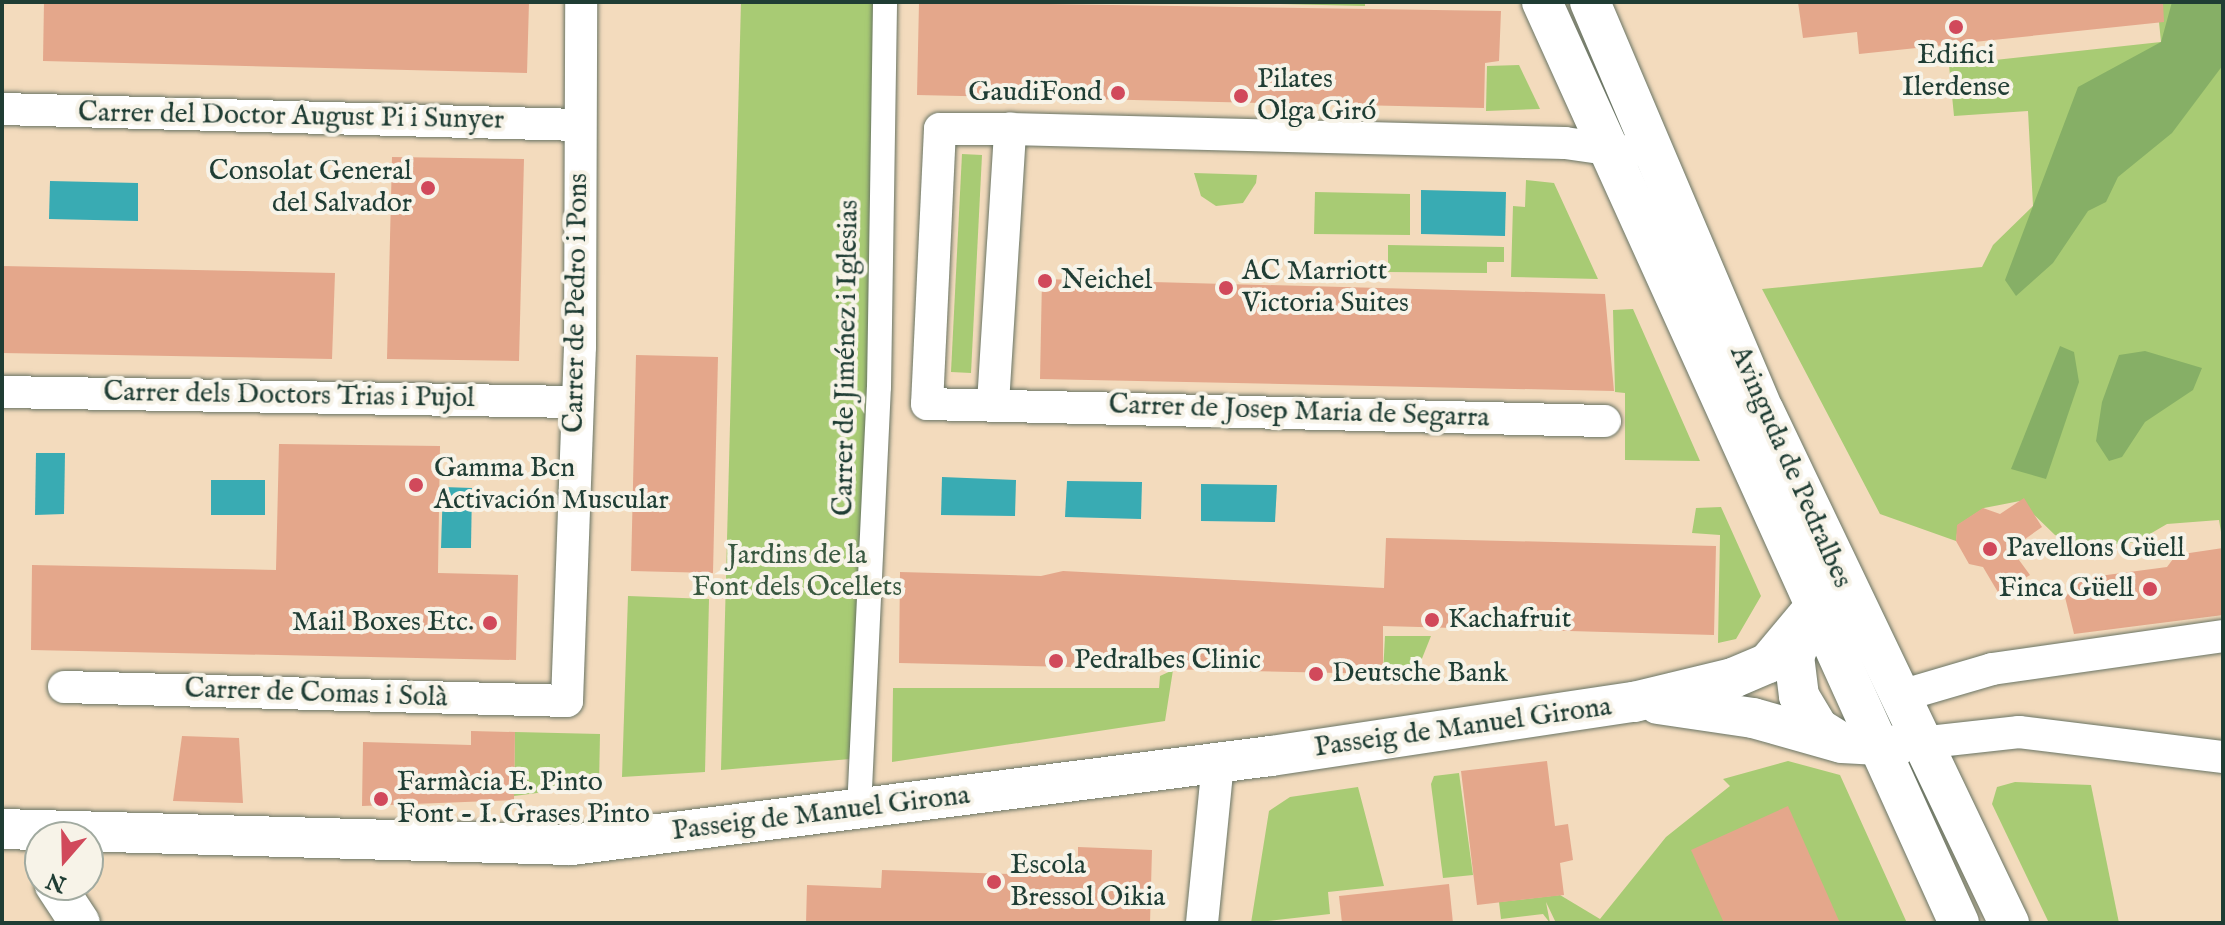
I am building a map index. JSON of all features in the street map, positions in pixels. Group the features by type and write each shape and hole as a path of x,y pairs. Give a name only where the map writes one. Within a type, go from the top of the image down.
{"street":[{"name":"Carrer de Pedro i Pons","path":"567,701 576,402 581,2"},
{"name":"Carrer de Jiménez i Iglesias","path":"859,810 879,387 885,2"},
{"name":"Avinguda de Pedralbes","path":"1542,2 1608,152 1828,592 1897,697 2009,923"},
{"name":"Avinguda de Pedralbes","path":"1590,2 1656,152 1828,592"},
{"name":"Carrer del Doctor August Pi i Sunyer","path":"2,109 579,125"},
{"name":"Carrer de Josep Maria de Segarra","path":"1010,129 940,129 927,404 993,403 1605,421"},
{"path":"993,403 1010,129 1565,143 1608,152 1656,152"},
{"name":"Carrer dels Doctors Trias i Pujol","path":"2,392 576,402"},
{"path":"1634,702 1768,663 1828,592"},
{"path":"1828,592 1794,656 1794,677 1818,728 1860,745 1959,923"},
{"path":"1897,697 1992,669 2223,636"},
{"name":"Carrer de Comas i Solà","path":"64,687 567,701"},
{"name":"Passeig de Manuel Girona","path":"16,831 572,845 1218,763 1634,702"},
{"path":"1634,702 1753,718 1860,745 1920,743 2019,732 2223,757"},
{"path":"1202,923 1218,763"},
{"path":"66,901 80,923"}],"green space":[{"name":"Jardins de la Font dels Ocellets","path":"741,2 885,2 862,758 721,770"},
{"path":"1200,2 1365,2 1365,6"},
{"path":"2157,2 2223,2 2223,544 2219,520 2167,524 2136,542 2088,547 2055,535 2020,501 1984,508 1958,525 1956,541 1880,514 1762,289 1982,267 1993,245 2033,206 2028,111 1954,116 1949,65 2161,42"},
{"path":"2172,2 2223,2 2223,65 2172,133 2118,177 2106,202 2088,211 2053,263 2016,296 2005,280 2078,87 2161,42"},
{"path":"1519,65 1540,109 1486,111 1487,66"},
{"path":"962,154 982,155 971,373 951,372"},
{"path":"1194,173 1257,175 1256,183 1243,203 1216,206 1201,196"},
{"path":"1526,180 1554,183 1598,279 1511,277 1513,206 1525,207"},
{"path":"1315,192 1410,194 1410,235 1314,234"},
{"path":"1388,245 1504,247 1504,262 1487,262 1487,273 1388,272"},
{"path":"1633,309 1700,461 1625,460 1625,393 1615,392 1613,310"},
{"path":"2060,346 2074,352 2079,382 2046,479 2011,469"},
{"path":"2145,351 2202,368 2193,390 2145,422 2122,457 2109,461 2096,441 2102,402 2119,355"},
{"path":"1721,507 1761,596 1736,639 1718,643 1720,535 1692,533 1696,508"},
{"path":"628,596 709,599 705,772 622,777"},
{"path":"1385,636 1431,636 1417,671 1383,674"},
{"path":"1173,670 1165,721 892,762 893,688 1159,688 1160,676"},
{"path":"515,732 600,734 599,785 514,796"},
{"path":"1788,761 1840,775 1907,923 1556,923 1546,902 1550,923 1543,914 1501,919 1499,902 1560,895 1600,919 1666,837 1730,786 1723,779"},
{"path":"1459,773 1473,875 1443,878 1431,784 1434,776"},
{"path":"2015,782 2091,785 2119,923 2049,923 1992,804 1997,787"},
{"path":"1358,787 1384,886 1328,892 1330,914 1251,923 1269,811 1290,797"}],"water":[{"path":"50,181 138,183 138,221 49,219"},
{"path":"1421,190 1506,192 1505,236 1421,234"},
{"path":"36,453 65,453 64,514 35,515"},
{"path":"942,477 1016,480 1015,516 941,515"},
{"path":"211,480 265,480 265,515 211,515"},
{"path":"1067,481 1142,482 1141,519 1065,517"},
{"path":"1201,484 1277,485 1275,522 1201,521"},
{"path":"443,487 472,488 471,548 441,548"}],"building":[{"path":"44,2 529,2 527,73 43,61"},
{"path":"919,2 1501,11 1499,61 1485,63 1484,108 917,95"},
{"name":"Edifici Ilerdense","path":"1798,2 2163,2 2164,22 1859,54 1857,32 1803,38"},
{"path":"392,157 524,159 519,361 387,359"},
{"path":"2,266 335,273 332,359 2,353"},
{"path":"1042,279 1605,294 1614,391 1040,379"},
{"path":"636,355 718,357 713,573 631,571"},
{"path":"279,444 440,446 438,573 518,575 516,660 31,650 32,565 276,570"},
{"name":"Pavellons Güell","path":"2024,498 2042,527 2011,549 2030,575 1999,594 1983,567 1969,564 1956,541 1957,525 1983,508 2000,514"},
{"path":"1386,538 1716,546 1714,635 1383,626 1383,674 899,663 900,572 1041,576 1063,571 1384,588"},
{"name":"Finca Güell","path":"2223,548 2223,615 2074,634 2065,597 2084,578 2167,567 2176,555"},
{"path":"471,731 515,732 514,800 362,806 363,742 471,745"},
{"path":"182,736 239,738 243,803 173,801"},
{"path":"1547,761 1555,826 1568,824 1573,860 1560,863 1564,895 1477,905 1461,771"},
{"path":"1788,806 1840,923 1724,923 1691,850"},
{"path":"1078,847 1152,850 1150,923 806,923 807,885 881,888 882,870 1078,876"},
{"path":"1449,884 1453,923 1342,923 1339,896"}],"place":[{"name":"Edifici Ilerdense","path":"1956,27"},
{"name":"GaudiFond","path":"1118,93"},
{"name":"Pilates Olga Giró","path":"1241,96"},
{"name":"Consolat General del Salvador","path":"428,188"},
{"name":"Neichel","path":"1045,281"},
{"name":"AC Marriott Victoria Suites","path":"1226,288"},
{"name":"Gamma Bcn Activación Muscular","path":"416,485"},
{"name":"Pavellons Güell","path":"1990,549"},
{"name":"Finca Güell","path":"2150,589"},
{"name":"Kachafruit","path":"1432,620"},
{"name":"Mail Boxes Etc.","path":"490,623"},
{"name":"Pedralbes Clinic","path":"1056,661"},
{"name":"Deutsche Bank","path":"1316,674"},
{"name":"Farmàcia E. Pinto Font - I. Grases Pinto","path":"381,799"},
{"name":"Escola Bressol Oikia","path":"994,882"}]}
